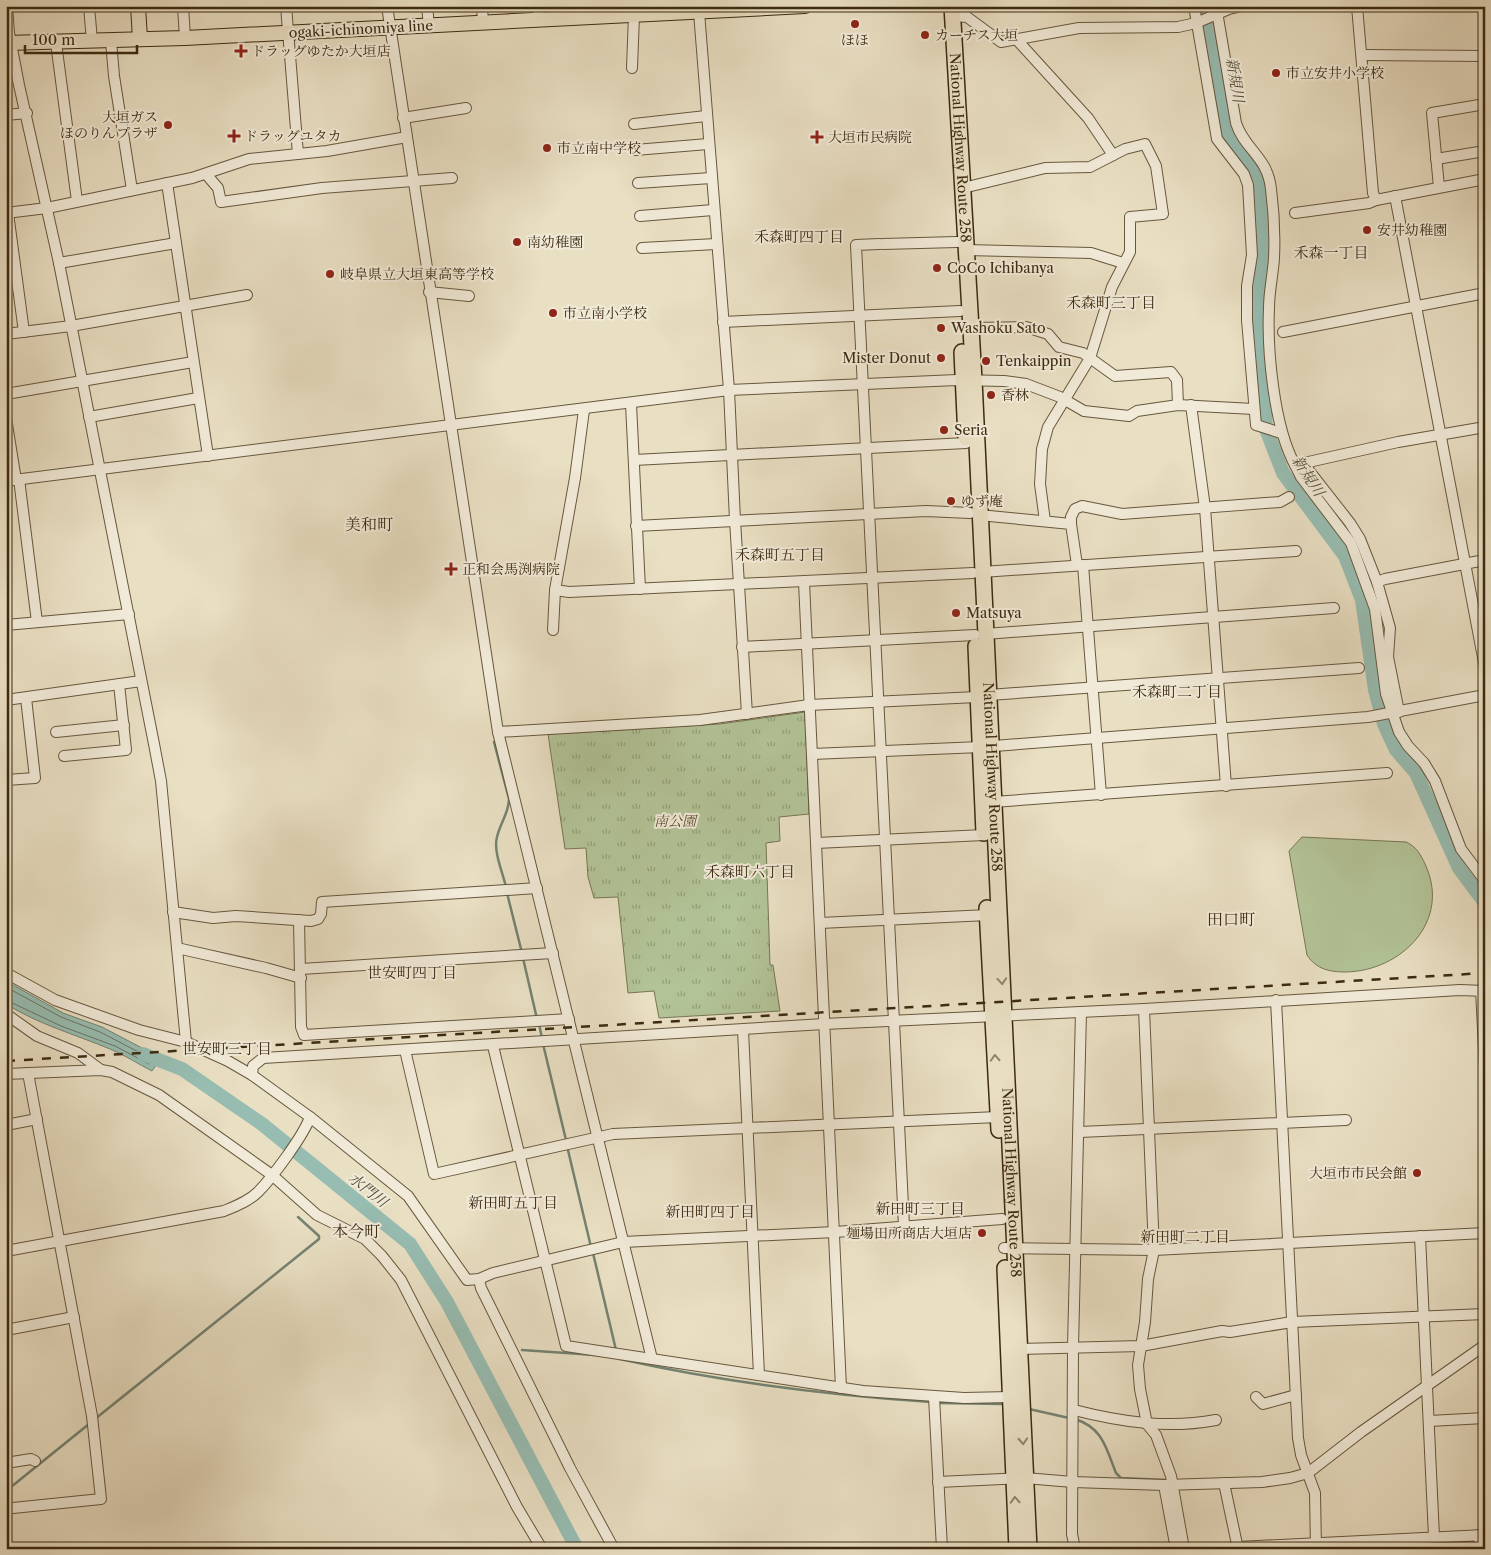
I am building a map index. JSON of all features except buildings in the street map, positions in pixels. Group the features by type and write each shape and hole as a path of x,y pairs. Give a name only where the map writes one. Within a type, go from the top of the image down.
{"highway":[{"name":"National Highway Route 258","path":"949,9 963,188 960,311 969,380 983,696 986,746 993,802 999,1016 1009,1248 1010,1397 1028,1549"},
{"name":"National Highway Route 258","path":"949,9 961,246 971,328 966,443 975,514"},
{"name":"National Highway Route 258","path":"986,746 984,835 988,915 999,1016 998,1117 1002,1219 1009,1248 1019,1349 1020,1478 1017,1549"}],"main road":[{"path":"138,6 140,39"},
{"name":"ogaki-ichinomiya line","path":"9,43 185,38 483,23 538,13 601,11 634,15 805,6"}],"street":[{"path":"7,6 9,43 48,208 161,781 186,1042"},
{"path":"89,6 92,41"},
{"path":"183,6 185,38"},
{"path":"286,6 298,154"},
{"path":"387,6 498,732 652,1359"},
{"path":"427,6 429,26"},
{"path":"482,6 483,23"},
{"path":"1194,6 1217,139 1244,174 1248,185 1252,255 1247,286 1247,320 1256,425 1280,433"},
{"path":"949,9 967,18 1001,42 1017,40 1046,32 1079,28 1163,28 1198,23 1216,12 1242,6"},
{"path":"1357,6 1363,55 1373,193 1376,200"},
{"path":"699,12 716,244 730,390 734,520 747,714"},
{"path":"1216,12 1238,130 1261,159 1268,173 1271,188 1274,258 1269,308 1273,384 1280,433 1299,464 1350,523 1360,539 1377,582 1390,628 1388,657 1394,713"},
{"path":"632,68 634,15"},
{"path":"1017,40 1088,118 1113,155"},
{"path":"111,41 114,76 132,190"},
{"path":"56,42 77,201"},
{"path":"1363,55 1485,56"},
{"path":"1439,187 1432,113 1485,104"},
{"path":"403,118 466,108"},
{"path":"6,115 27,113"},
{"path":"634,124 706,116"},
{"path":"24,332 7,213 48,208 167,183 206,174 249,159 368,145 407,137"},
{"path":"635,150 708,144"},
{"path":"963,188 1045,168 1090,167 1113,155 1145,144 1156,166 1163,214 1130,217 1130,252 1112,287 1090,358 1048,427 1042,449 1040,484 1045,521"},
{"path":"1436,159 1485,151"},
{"path":"206,174 218,188 221,202 322,188 452,178"},
{"path":"638,183 711,178"},
{"path":"1295,213 1369,203 1395,196 1485,179"},
{"path":"167,183 192,362 208,456"},
{"path":"1395,196 1485,668"},
{"path":"640,216 714,210"},
{"path":"59,263 176,244"},
{"path":"642,248 716,244"},
{"path":"904,1226 856,245 961,246 1091,253 1123,263"},
{"path":"430,292 469,296"},
{"path":"1283,332 1485,294"},
{"path":"6,334 71,326 247,295"},
{"path":"723,322 960,311"},
{"path":"971,328 1026,327 1048,334 1059,347 1083,353 1114,376 1171,372 1177,380 1178,405"},
{"path":"6,394 192,362"},
{"path":"14,480 584,410 730,390 969,380 1026,384 1065,400 1084,411 1129,416 1137,411 1178,405 1254,409"},
{"path":"89,417 198,398"},
{"path":"631,404 640,589"},
{"path":"1191,405 1205,508 1226,786"},
{"path":"553,630 555,590 575,478 584,410"},
{"path":"6,418 37,622"},
{"path":"1299,464 1485,427"},
{"path":"634,460 966,443"},
{"path":"1299,464 1301,477 1351,543 1376,609 1386,694 1408,746 1424,763 1435,781 1461,849 1485,882"},
{"path":"1101,795 1088,627 1080,565 1071,524 1071,517 1075,509 1082,506 1122,514 1280,502 1289,497"},
{"path":"636,526 926,511 1071,524"},
{"path":"555,590 640,589 977,573 1296,551"},
{"path":"1377,582 1384,579 1485,560"},
{"path":"804,582 841,1388"},
{"path":"742,647 1088,627 1334,608"},
{"path":"6,625 129,614"},
{"path":"498,732 638,725 747,714 809,705 1092,689 1359,668"},
{"path":"6,700 141,680"},
{"path":"64,756 126,750 119,684"},
{"path":"812,754 986,746 1372,716 1485,695"},
{"path":"6,780 35,778 26,698"},
{"path":"56,732 124,726"},
{"path":"993,802 1387,773"},
{"path":"816,843 984,835"},
{"path":"173,912 213,918 236,916 300,920 318,919 322,914 322,902 536,888"},
{"path":"820,923 988,915"},
{"path":"300,920 304,1035 568,1019"},
{"path":"177,948 266,968 301,973 553,953"},
{"path":"6,973 55,1000 139,1030 186,1042 228,1060 252,1074 408,1196 467,1280 479,1279 493,1273 623,1242 834,1232 1002,1219"},
{"path":"252,1074 253,1066 263,1058 493,1046 894,1020 1144,1009 1276,1000 1483,990 1485,1069"},
{"path":"1276,1000 1298,1438 1301,1455 1315,1494 1316,1546"},
{"path":"1144,1009 1154,1250 1148,1279 1145,1322 1138,1365 1140,1389 1148,1424 1156,1435 1163,1452 1176,1549"},
{"path":"1075,1549 1072,1534 1073,1347 1082,1012"},
{"path":"6,1014 37,1036 78,1053 95,1063 101,1070"},
{"path":"743,1030 759,1376"},
{"path":"493,1046 566,1346 841,1388 934,1397 1010,1397"},
{"path":"405,1050 434,1174 597,1136 998,1117"},
{"path":"6,1074 101,1070 112,1072 159,1095 274,1172 317,1215 365,1239 382,1256 401,1280 518,1507 542,1549"},
{"path":"6,1507 13,1508 100,1499 92,1416 28,1073"},
{"path":"6,1125 37,1119"},
{"path":"6,1251 224,1210 241,1204 258,1192 310,1119"},
{"path":"1080,1132 1346,1120"},
{"path":"1009,1248 1154,1250 1485,1233"},
{"path":"1420,1236 1434,1537"},
{"path":"479,1279 481,1288 570,1468 614,1549"},
{"path":"1019,1349 1141,1346 1222,1331 1230,1332 1292,1322 1485,1314"},
{"path":"6,1330 74,1317"},
{"path":"938,1482 1020,1478 1168,1485 1262,1482 1290,1478 1308,1473 1361,1432 1485,1345"},
{"path":"1256,1397 1264,1404 1296,1395"},
{"path":"934,1397 942,1549"},
{"path":"1074,1410 1106,1418 1148,1424 1174,1425 1216,1420"},
{"path":"1429,1421 1485,1418"},
{"path":"6,1463 31,1459 35,1461"},
{"path":"1224,1483 1238,1548 1316,1546 1482,1535 1480,1549"},
{"path":"1168,1485 1184,1549"}],"green space":[{"name":"南公園","path":"805,712 809,814 779,817 780,841 766,843 770,965 773,965 780,1011 659,1018 654,991 628,993 618,897 594,898 588,877 586,848 565,849 548,734 720,724"},
{"path":"1302,837 1406,842 1413,846 1425,864 1432,885 1432,905 1426,923 1416,939 1402,952 1385,963 1366,969 1346,972 1334,971 1314,964 1307,955 1289,851"}],"water":[{"path":"6,981 63,1013 102,1027 161,1058 152,1071 116,1051 32,1018 6,1004"}],"waterway":[{"name":"新規川","path":"1206,6 1228,135 1254,170 1260,192 1263,256 1258,310 1266,429 1283,473 1345,556 1362,600 1375,690 1384,724 1396,750 1416,773 1459,868 1485,903"},
{"path":"494,742 509,799 508,809 498,832 496,843 497,855 506,887"},
{"path":"507,893 522,953"},
{"path":"523,958 537,1019"},
{"path":"539,1024 542,1038"},
{"path":"543,1044 566,1140"},
{"name":"水門川","path":"143,1054 182,1069 262,1124 410,1244 447,1302 577,1549"},
{"path":"567,1146 591,1247"},
{"path":"95,1419 319,1239 319,1236 298,1217"},
{"path":"593,1253 616,1350"},
{"path":"522,1350 595,1355"},
{"path":"620,1359 736,1381 853,1396 931,1402"},
{"path":"937,1403 1002,1404"},
{"path":"1029,1409 1069,1418"},
{"path":"1075,1419 1098,1433 1106,1447 1116,1473 1121,1478 1166,1480 1167,1483"},
{"path":"6,1491 89,1424"}],"railway":[{"path":"6,1061 1485,973"}],"place":[{"name":"ほほ","path":"855,24"},
{"name":"カーチス大垣","path":"925,35"},
{"name":"ドラッグゆたか大垣店","path":"241,51"},
{"name":"市立安井小学校","path":"1276,73"},
{"name":"大垣ガス ほのりんプラザ","path":"168,125"},
{"name":"ドラッグユタカ","path":"234,136"},
{"name":"大垣市民病院","path":"817,137"},
{"name":"市立南中学校","path":"547,148"},
{"name":"安井幼稚園","path":"1367,230"},
{"name":"南幼稚園","path":"517,242"},
{"name":"CoCo Ichibanya","path":"937,268"},
{"name":"岐阜県立大垣東高等学校","path":"330,274"},
{"name":"市立南小学校","path":"553,313"},
{"name":"Washoku Sato","path":"941,328"},
{"name":"Mister Donut","path":"941,358"},
{"name":"Tenkaippin","path":"986,361"},
{"name":"香林","path":"991,395"},
{"name":"Seria","path":"944,430"},
{"name":"ゆず庵","path":"951,501"},
{"name":"正和会馬渕病院","path":"451,569"},
{"name":"Matsuya","path":"956,613"},
{"name":"大垣市市民会館","path":"1417,1173"},
{"name":"麺場田所商店大垣店","path":"982,1233"}],"district":[{"name":"禾森町四丁目","path":"799,237"},
{"name":"禾森一丁目","path":"1331,253"},
{"name":"禾森町三丁目","path":"1111,303"},
{"name":"美和町","path":"369,524"},
{"name":"禾森町五丁目","path":"780,555"},
{"name":"禾森町二丁目","path":"1177,692"},
{"name":"禾森町六丁目","path":"750,872"},
{"name":"田口町","path":"1231,919"},
{"name":"世安町四丁目","path":"412,973"},
{"name":"世安町三丁目","path":"227,1049"},
{"name":"新田町五丁目","path":"513,1203"},
{"name":"新田町三丁目","path":"920,1209"},
{"name":"新田町四丁目","path":"710,1212"},
{"name":"本今町","path":"356,1231"},
{"name":"新田町二丁目","path":"1185,1237"}]}
